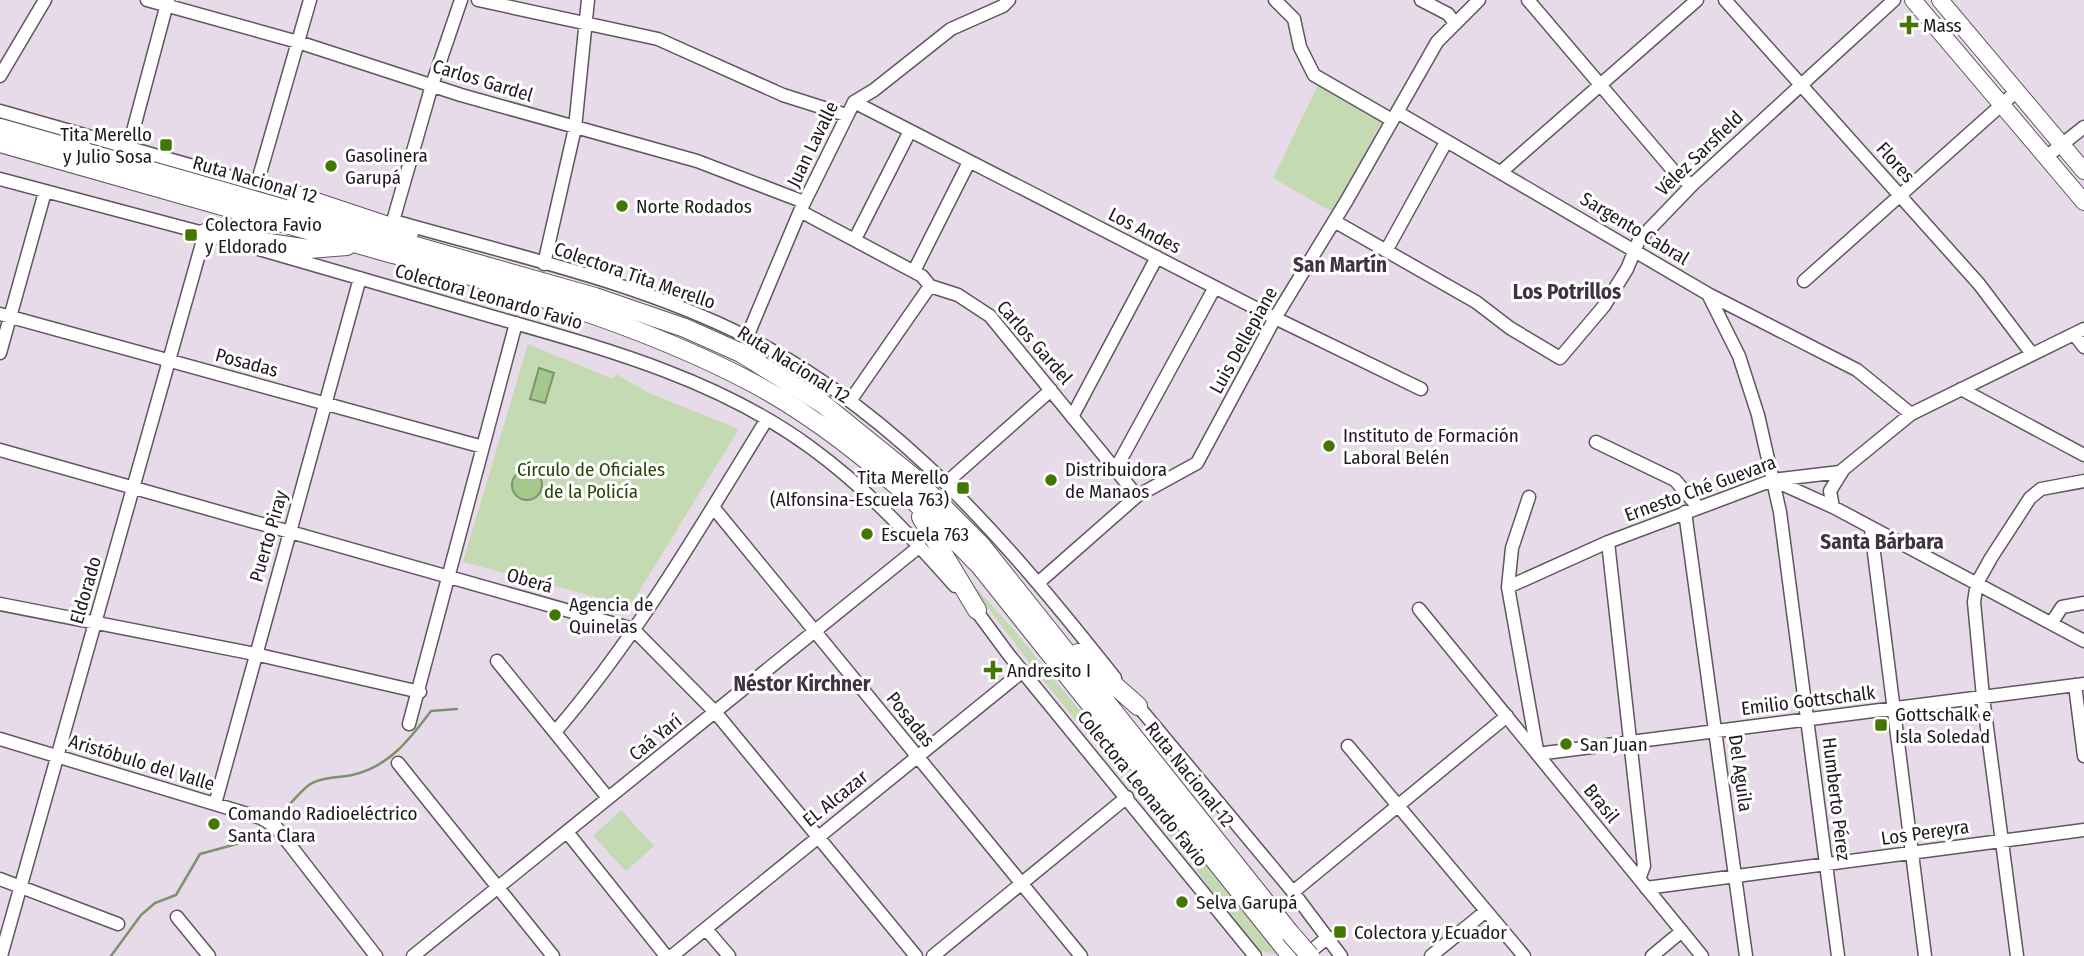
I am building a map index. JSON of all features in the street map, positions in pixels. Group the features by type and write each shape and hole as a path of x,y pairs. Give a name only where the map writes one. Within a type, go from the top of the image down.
{"highway":[{"name":"Ruta Nacional 12","path":"0,128 551,284 685,328 741,353 823,404 875,443 954,516 1020,595 1287,944"},
{"name":"Ruta Nacional 12","path":"0,143 489,281 681,348 754,383 803,415 902,492 944,529 979,566 1287,944 1310,953"},
{"path":"295,195 503,263 551,284"},
{"path":"205,233 309,249 361,245"},
{"path":"902,492 939,544 977,610"},
{"path":"1020,595 1109,683 1138,706"}],"main road":[{"path":"1913,0 2084,202"},
{"path":"1940,0 2084,171"}],"street":[{"path":"0,76 45,0"},
{"name":"Carlos Gardel","path":"147,0 167,3 575,128 697,161 802,207 914,271 930,286 958,295 990,316 1137,496"},
{"path":"257,184 310,0"},
{"path":"393,221 432,85 461,0"},
{"path":"478,0 658,39 783,95 846,115"},
{"path":"544,264 575,128 588,0"},
{"name":"Juan Lavalle","path":"747,337 802,207 854,102 874,90 951,29 1003,6 1009,0"},
{"name":"Sargento Cabral","path":"1275,0 1294,19 1300,47 1314,75 1338,92 1395,116 1446,142 1708,294 1857,370 1911,415"},
{"path":"1421,0 1448,14 1454,22"},
{"name":"Luis Dellepiane","path":"1038,583 1137,496 1198,463 1275,318 1437,42 1454,22 1479,0"},
{"path":"1528,0 1677,175 1692,185"},
{"path":"1501,172 1697,0"},
{"name":"Flores","path":"1725,0 1979,284 2032,354"},
{"name":"Vélez Sarsfield","path":"1386,251 1476,302 1510,328 1560,358 1604,306 1623,276 1639,240 1692,185 1894,0"},
{"path":"129,146 167,3"},
{"path":"1804,281 2017,92"},
{"name":"Los Andes","path":"854,102 1275,318 1421,389"},
{"name":"Colectora Tita Merello","path":"0,111 544,264 682,307 791,360 850,401 946,483 1003,541 1293,892 1341,956"},
{"path":"2046,157 2084,127"},
{"path":"855,239 910,131"},
{"path":"1334,221 1386,251 1446,142"},
{"path":"914,271 969,162"},
{"name":"Colectora Leonardo Favio","path":"0,179 205,233 638,360 711,389 767,419 809,446 865,491 920,546 977,610 1023,671 1255,956"},
{"path":"0,354 5,316 45,192"},
{"name":"Eldorado","path":"1,956 205,233"},
{"path":"1072,417 1157,257"},
{"name":"Puerto Piray","path":"215,804 254,654 360,278"},
{"path":"850,401 930,286"},
{"path":"1115,470 1215,287"},
{"name":"Humberto Pérez","path":"1708,294 1739,356 1758,415 1773,480 1838,956"},
{"name":"Posadas","path":"5,316 483,446"},
{"path":"409,724 420,692 516,323"},
{"path":"1833,507 1830,491 1843,470 1911,415 2079,332 2084,347"},
{"path":"1961,389 2084,455"},
{"path":"946,483 1051,390"},
{"path":"555,732 590,691 633,629 767,419"},
{"path":"1596,442 1675,480 1692,509"},
{"name":"Oberá","path":"0,450 633,629 716,713 916,956"},
{"name":"Ernesto Ché Guevara","path":"1508,587 1608,542 1773,480 1843,470"},
{"path":"1773,480 1833,507 2084,641"},
{"path":"2017,956 1983,697 1974,602 1977,583 2030,498 2041,489 2084,481"},
{"path":"1529,497 1512,548 1508,587 1537,754"},
{"name":"Posadas","path":"713,506 1082,956"},
{"name":"Del Aguila","path":"1692,509 1716,730 1746,956"},
{"path":"1871,529 1925,956"},
{"path":"1608,542 1644,866 1643,883"},
{"name":"Caá Yarí","path":"413,956 816,633 920,546"},
{"path":"2052,622 2062,607 2084,603"},
{"path":"0,604 254,654 420,692"},
{"name":"Brasil","path":"1419,609 1702,956"},
{"path":"497,661 608,799"},
{"name":"EL Alcazar","path":"669,956 706,929 1023,671"},
{"path":"2079,685 2084,756"},
{"name":"Emilio Gottschalk","path":"1537,754 2079,685"},
{"path":"1293,892 1507,716"},
{"name":"Aristóbulo del Valle","path":"0,739 261,818 276,827 376,956"},
{"path":"1348,746 1524,956"},
{"path":"398,763 553,956"},
{"path":"933,956 1126,797"},
{"name":"Los Pereyra","path":"1643,883 1735,876 2084,830"},
{"path":"567,832 669,956"},
{"path":"0,879 22,885 118,924"},
{"path":"1431,956 1486,911"},
{"path":"177,917 209,956"},
{"path":"706,929 729,956"},
{"path":"1651,956 1682,931"},
{"path":"1310,953 1328,937"}],"green space":[{"path":"1318,85 1383,119 1334,213 1273,178"},
{"name":"Círculo de Oficiales de la Policía","path":"528,344 613,379 616,374 649,393 739,429 630,606 463,562"},
{"path":"954,563 1014,630 1279,954 1259,951 1162,826 1038,674"},
{"path":"621,810 654,846 626,871 593,836"}],"shaded area":[{"path":"539,368 554,373 545,403 530,399"},
{"path":"527,470 533,471 541,479 541,491 533,499 527,500 521,499 513,491 512,485 513,479 521,471"}],"waterway":[{"path":"273,819 313,782 352,775 388,759 407,741 431,711 457,709"},
{"path":"111,956 141,915 155,903 176,895 200,854 244,842 265,824"}],"place":[{"name":"Mass","path":"1909,25"},
{"name":"Tita Merello y Julio Sosa","path":"166,145"},
{"name":"Gasolinera Garupá","path":"331,166"},
{"name":"Norte Rodados","path":"622,206"},
{"name":"Colectora Favio y Eldorado","path":"191,235"},
{"name":"Instituto de Formación Laboral Belén","path":"1329,446"},
{"name":"Distribuidora de Manaos","path":"1051,480"},
{"name":"Tita Merello (Alfonsina-Escuela 763)","path":"963,488"},
{"name":"Escuela 763","path":"867,534"},
{"name":"Agencia de Quinelas","path":"555,615"},
{"name":"Andresito I","path":"993,670"},
{"name":"Gottschalk e Isla Soledad","path":"1881,725"},
{"name":"San Juan","path":"1566,744"},
{"name":"Comando Radioeléctrico Santa Clara","path":"214,824"},
{"name":"Selva Garupá","path":"1182,902"},
{"name":"Colectora y Ecuador","path":"1340,932"}],"district":[{"name":"San Martín","path":"1340,265"},
{"name":"Los Potrillos","path":"1567,292"},
{"name":"Santa Bárbara","path":"1882,542"},
{"name":"Néstor Kirchner","path":"802,684"}]}
